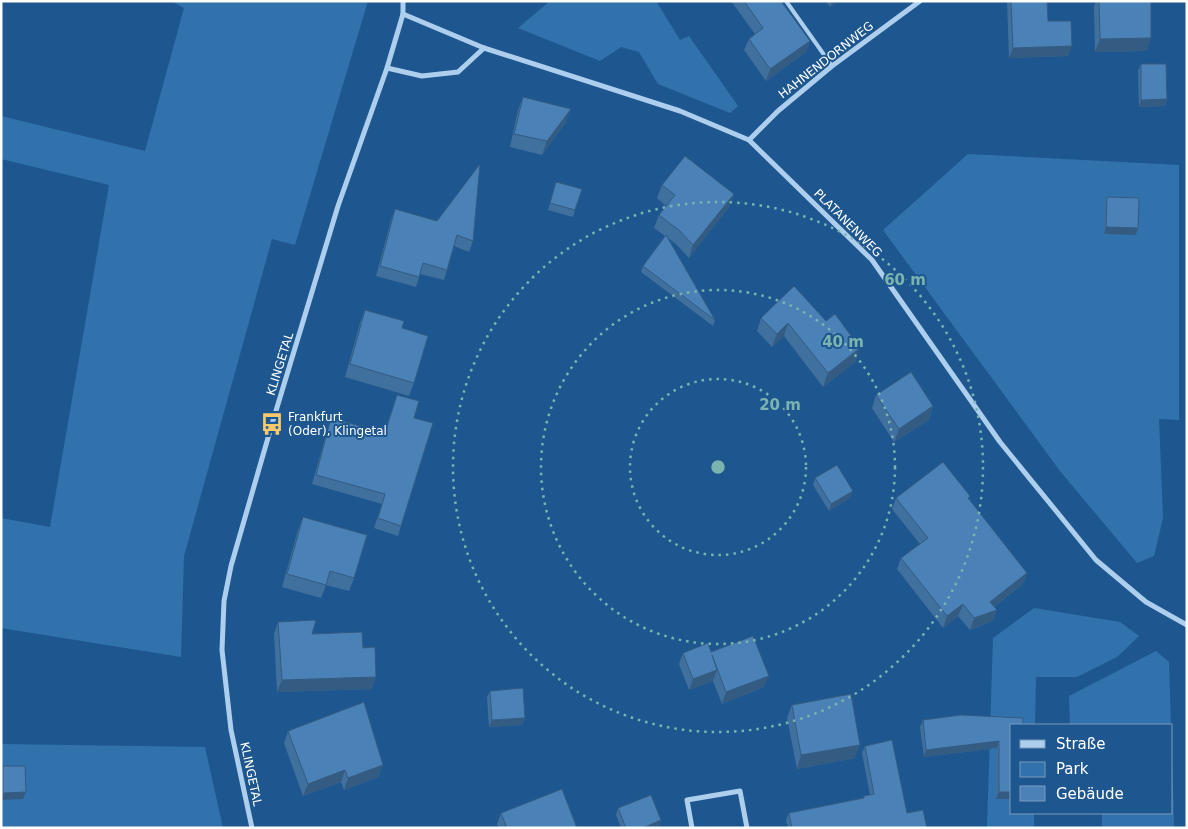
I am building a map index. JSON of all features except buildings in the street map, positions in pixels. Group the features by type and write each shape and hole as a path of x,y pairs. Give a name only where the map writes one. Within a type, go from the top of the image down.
{"street":[{"name":"KLINGETAL","path":"252,828 231,730 222,650 224,601 231,566 270,433 338,206 387,68 403,14 403,1"},
{"name":"HAHNENDORNWEG","path":"750,140 778,111 832,66 920,1"},
{"name":"PLATANENWEG","path":"403,14 484,48 680,111 750,140 872,260 1000,442 1096,560 1146,602 1187,625"},
{"path":"387,68 422,76 458,72 484,48"},
{"path":"692,828 687,800 740,791 747,828"}],"lane":[{"path":"786,1 832,66"}],"green space":[{"path":"171,1 368,1 295,245 272,239 184,556 181,657 1,628 1,518 50,527 109,185 1,159 1,116 145,151 184,8"},
{"path":"550,1 656,1 680,40 689,36 738,106 730,113 658,84 639,52 621,47 600,61 518,28"},
{"path":"968,154 1179,165 1179,420 1159,419 1163,518 1154,556 1137,563 1060,471 883,230"},
{"path":"1034,608 1120,622 1139,636 1117,657 1077,677 1036,677 1035,724 1010,724 1010,814 1034,814 1034,828 987,828 993,638"},
{"path":"1156,651 1169,662 1171,724 1070,724 1069,696"},
{"path":"1,744 205,747 223,828 1,828"},
{"path":"1173,789 1174,828 1102,828 1102,814 1173,814"}],"place":[{"name":"Frankfurt (Oder), Klingetal","path":"272,424"}]}
